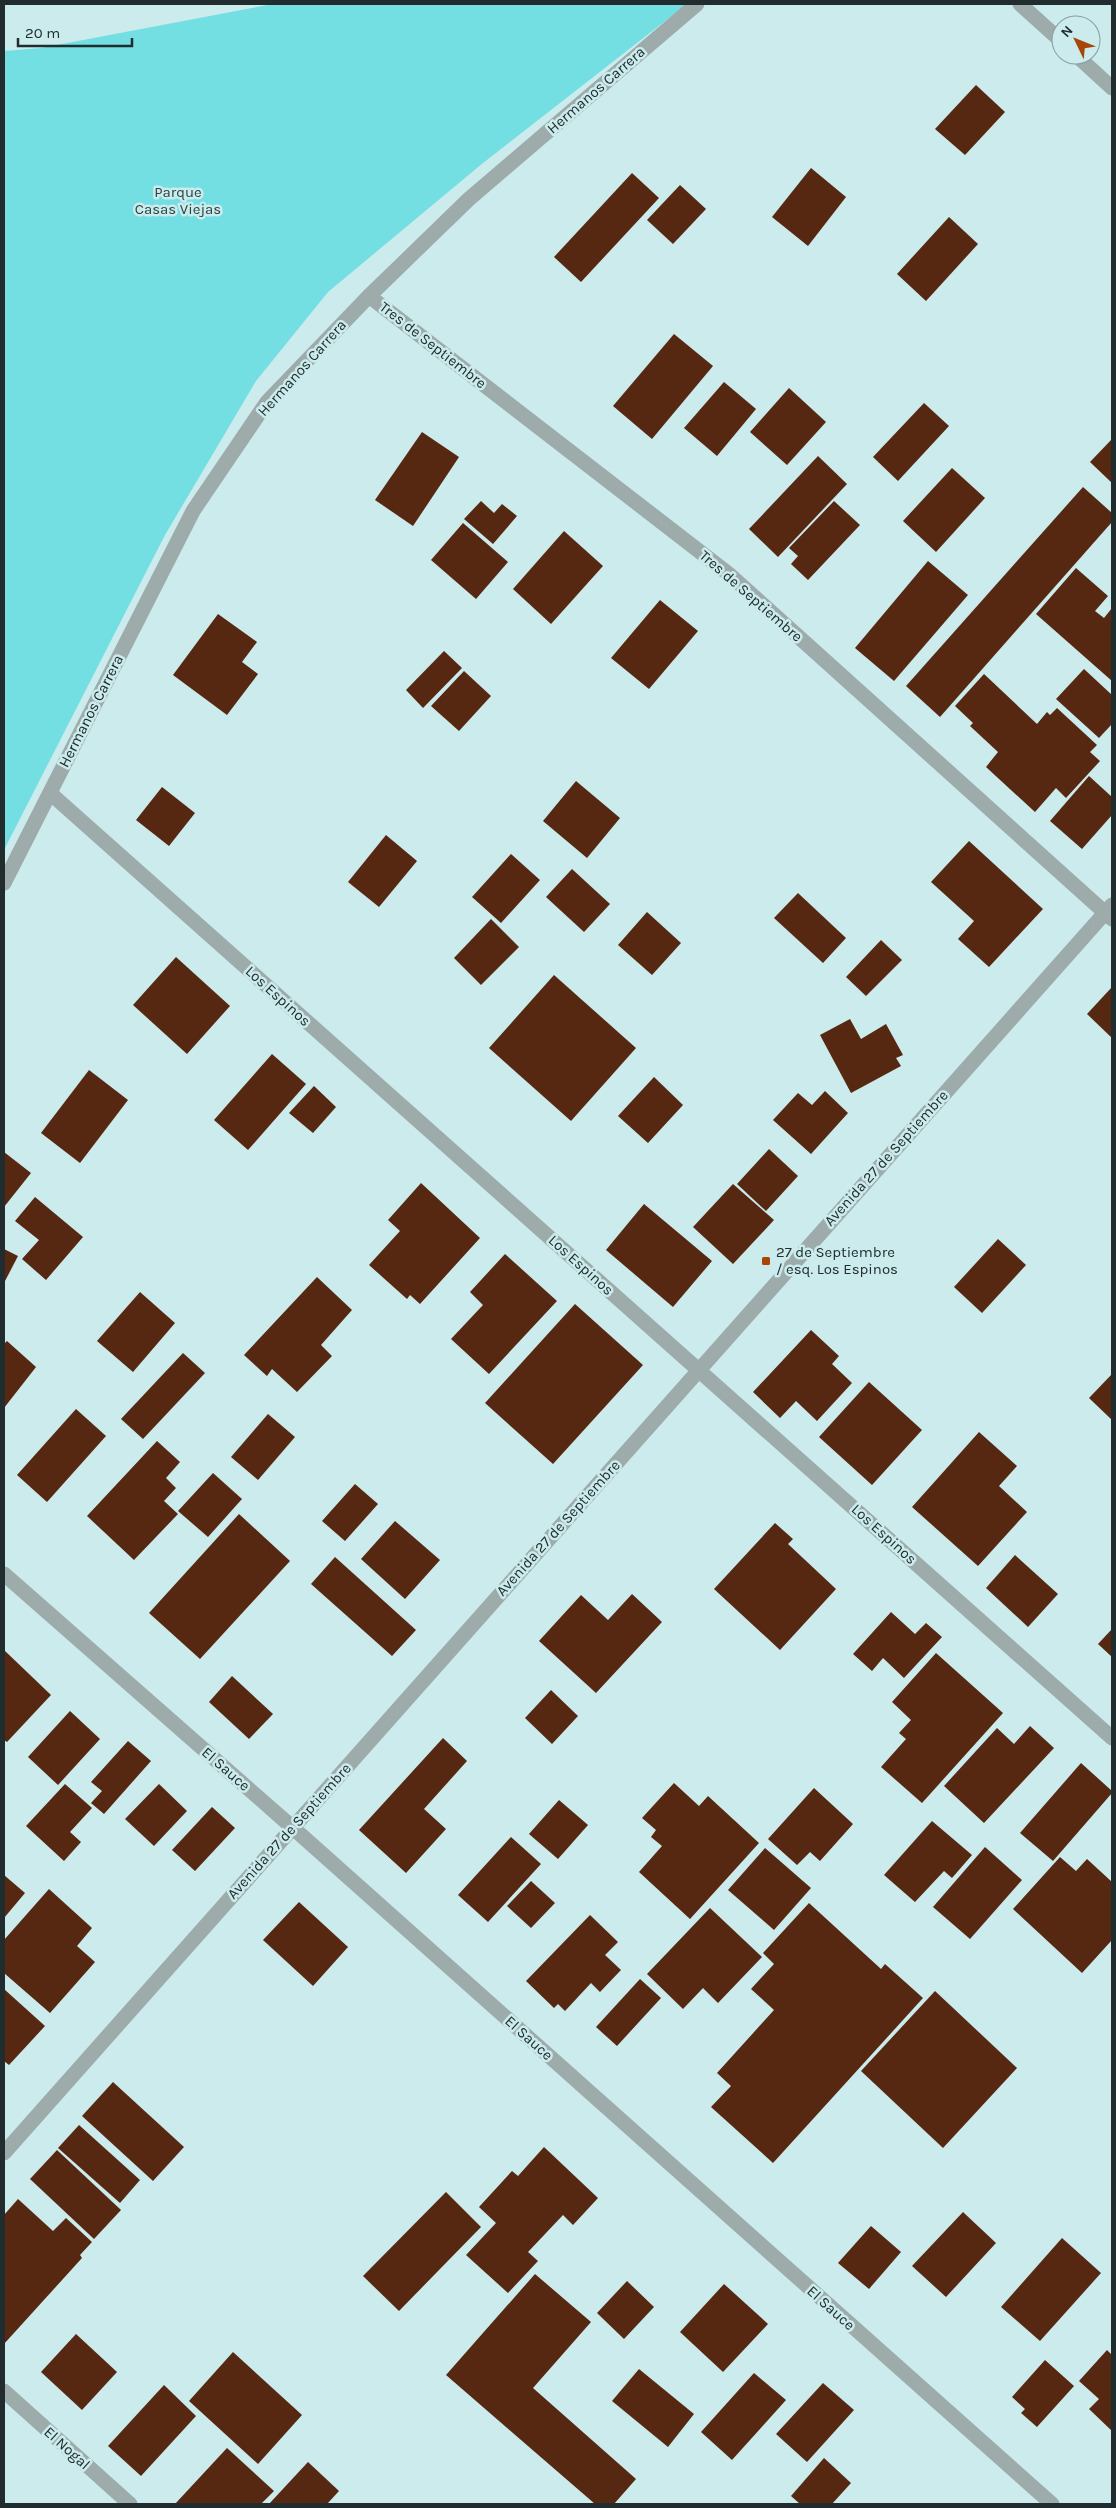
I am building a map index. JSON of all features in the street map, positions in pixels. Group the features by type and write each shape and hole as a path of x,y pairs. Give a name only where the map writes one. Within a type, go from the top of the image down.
{"street":[{"name":"Hermanos Carrera","path":"4,883 193,511 267,402 369,296 470,200 697,4"},
{"path":"1020,4 1051,32"},
{"path":"1087,65 1112,88"},
{"name":"Tres de Septiembre","path":"369,296 730,575 1110,912"},
{"name":"Los Espinos","path":"50,793 1112,1738"},
{"name":"Avenida 27 de Septiembre","path":"4,2153 699,1370 1110,912"},
{"name":"El Sauce","path":"4,1574 292,1827 1052,2504"},
{"name":"El Nogal","path":"4,2391 130,2504"}],"green space":[{"name":"Parque Casas Viejas","path":"273,4 687,4 483,163 328,292 256,381 165,535 4,850 4,51 41,48"}],"building":[{"path":"976,85 1005,112 965,155 935,129"},
{"path":"811,168 846,197 808,246 772,217"},
{"path":"632,173 659,198 581,282 554,257"},
{"path":"680,185 706,209 673,244 647,220"},
{"path":"949,217 978,244 926,301 897,274"},
{"path":"674,334 713,366 652,439 613,406"},
{"path":"724,382 756,409 717,456 684,428"},
{"path":"789,388 826,422 787,465 750,432"},
{"path":"924,403 949,426 898,481 873,457"},
{"path":"422,432 459,457 413,526 375,500"},
{"path":"1112,439 1112,483 1090,462"},
{"path":"818,456 847,484 778,557 749,529"},
{"path":"952,468 985,498 936,552 903,521"},
{"path":"1083,487 1112,513 1112,522 940,717 906,686"},
{"path":"481,501 494,513 502,504 517,516 493,544 464,519"},
{"path":"834,501 860,525 808,580 791,564 798,556 789,548"},
{"path":"463,523 508,562 476,599 431,560"},
{"path":"564,531 603,566 551,624 513,589"},
{"path":"928,561 968,595 894,681 855,648"},
{"path":"1076,568 1108,596 1095,611 1104,618 1112,608 1112,681 1036,614"},
{"path":"660,600 698,631 649,689 611,658"},
{"path":"218,614 257,642 242,662 258,674 227,715 173,675"},
{"path":"444,651 462,668 423,708 406,690"},
{"path":"1084,669 1112,695 1112,724 1099,738 1056,699"},
{"path":"464,671 491,696 459,731 431,706"},
{"path":"984,674 1037,724 1047,712 1050,715 1057,708 1097,745 1090,752 1100,761 1066,798 1056,788 1035,812 986,767 998,752 970,726 973,723 955,706"},
{"path":"1089,776 1112,797 1112,815 1082,849 1050,821"},
{"path":"576,781 620,818 587,858 543,821"},
{"path":"162,787 195,813 169,846 136,820"},
{"path":"386,835 417,861 379,907 348,882"},
{"path":"969,841 1043,909 989,967 958,939 974,921 931,882"},
{"path":"511,854 540,880 501,923 472,897"},
{"path":"572,869 610,904 584,932 546,897"},
{"path":"798,893 846,938 823,963 774,918"},
{"path":"647,912 681,943 652,975 618,945"},
{"path":"491,919 519,947 481,985 454,958"},
{"path":"881,940 902,960 866,996 846,977"},
{"path":"176,957 230,1006 187,1054 133,1005"},
{"path":"554,975 636,1048 571,1121 489,1048"},
{"path":"1112,987 1112,1038 1087,1014"},
{"path":"850,1019 861,1039 886,1024 903,1055 896,1058 901,1066 851,1093 820,1035"},
{"path":"272,1054 306,1084 248,1150 214,1120"},
{"path":"89,1070 128,1100 80,1163 41,1133"},
{"path":"654,1077 683,1105 648,1143 618,1116"},
{"path":"314,1086 336,1107 313,1133 289,1113"},
{"path":"825,1091 848,1113 811,1154 773,1120 798,1093 812,1105"},
{"path":"769,1149 798,1176 766,1211 737,1184"},
{"path":"4,1152 31,1173 4,1207"},
{"path":"421,1183 480,1238 420,1304 410,1295 407,1299 369,1265 400,1231 388,1220"},
{"path":"733,1184 774,1220 733,1264 693,1227"},
{"path":"35,1197 83,1237 46,1280 22,1259 39,1240 15,1221"},
{"path":"644,1204 712,1261 673,1307 606,1250"},
{"path":"998,1239 1026,1265 982,1313 954,1287"},
{"path":"4,1249 18,1256 4,1283"},
{"path":"505,1254 557,1301 489,1374 451,1339 483,1305 470,1292"},
{"path":"317,1277 352,1310 321,1345 332,1356 297,1392 272,1369 267,1376 244,1355"},
{"path":"140,1292 175,1323 133,1372 97,1341"},
{"path":"575,1304 643,1365 553,1464 485,1403"},
{"path":"811,1330 839,1356 832,1364 852,1383 817,1421 796,1401 780,1418 753,1392"},
{"path":"7,1341 36,1367 4,1408 4,1344"},
{"path":"183,1353 205,1373 143,1439 121,1419"},
{"path":"1112,1374 1112,1420 1089,1398"},
{"path":"869,1382 922,1430 872,1485 819,1437"},
{"path":"76,1409 106,1436 47,1502 17,1475"},
{"path":"268,1414 295,1437 258,1480 231,1457"},
{"path":"979,1432 1017,1466 999,1486 1027,1512 978,1566 912,1507"},
{"path":"157,1441 180,1462 166,1478 176,1488 164,1501 178,1514 134,1560 87,1516"},
{"path":"213,1473 242,1499 208,1537 178,1511"},
{"path":"355,1484 378,1504 345,1541 322,1521"},
{"path":"239,1514 290,1561 200,1659 149,1613"},
{"path":"395,1521 440,1560 405,1599 361,1559"},
{"path":"775,1523 793,1539 788,1544 836,1589 780,1650 714,1589"},
{"path":"1015,1555 1058,1594 1028,1627 986,1588"},
{"path":"335,1557 416,1630 392,1656 311,1584"},
{"path":"632,1594 662,1622 596,1693 539,1641 581,1595 608,1620"},
{"path":"891,1612 915,1634 926,1623 942,1637 904,1678 883,1658 872,1671 853,1654"},
{"path":"1112,1629 1112,1657 1098,1644"},
{"path":"4,1650 51,1695 7,1742 4,1740"},
{"path":"936,1653 1003,1713 922,1803 881,1767 906,1739 899,1733 911,1720 892,1702"},
{"path":"232,1676 273,1714 249,1739 209,1702"},
{"path":"551,1690 578,1716 552,1744 525,1718"},
{"path":"70,1711 100,1739 58,1785 28,1757"},
{"path":"1030,1726 1054,1748 984,1823 944,1786 997,1728 1014,1744"},
{"path":"443,1738 467,1761 424,1809 446,1829 406,1873 359,1830"},
{"path":"128,1741 151,1761 104,1814 91,1803 102,1791 91,1782"},
{"path":"1081,1763 1112,1793 1053,1861 1020,1833"},
{"path":"674,1783 699,1806 708,1796 759,1843 690,1919 639,1872 662,1846 651,1837 656,1830 642,1818"},
{"path":"65,1784 92,1808 70,1832 81,1842 64,1861 26,1826"},
{"path":"159,1784 187,1811 154,1846 125,1819"},
{"path":"814,1788 853,1824 820,1861 810,1852 797,1865 768,1839"},
{"path":"559,1800 588,1825 558,1859 529,1834"},
{"path":"212,1807 235,1828 195,1871 172,1850"},
{"path":"932,1821 972,1855 952,1878 944,1871 915,1902 884,1875"},
{"path":"511,1837 541,1864 488,1922 458,1895"},
{"path":"985,1847 1022,1880 970,1939 933,1907"},
{"path":"765,1848 811,1888 774,1930 728,1890"},
{"path":"1060,1857 1076,1871 1087,1859 1112,1882 1112,1940 1082,1973 1013,1909"},
{"path":"4,1875 25,1893 4,1918"},
{"path":"531,1881 555,1903 531,1928 507,1906"},
{"path":"49,1889 92,1928 77,1946 95,1962 50,2013 4,1973 4,1940"},
{"path":"299,1902 348,1947 313,1986 263,1940"},
{"path":"809,1903 881,1969 885,1964 923,1998 773,2163 711,2107 731,2086 717,2073 774,2010 751,1989 774,1964 763,1953"},
{"path":"710,1908 762,1957 718,2003 703,1988 683,2009 647,1974"},
{"path":"590,1915 618,1942 605,1955 621,1970 600,1992 591,1983 565,2011 558,2004 554,2008 526,1981"},
{"path":"640,1979 661,1998 617,2046 596,2027"},
{"path":"4,1989 45,2026 9,2065 4,2061"},
{"path":"935,1991 1017,2068 943,2148 861,2071"},
{"path":"113,2082 184,2147 153,2181 82,2116"},
{"path":"79,2125 140,2180 120,2203 58,2148"},
{"path":"544,2147 598,2198 573,2225 563,2215 528,2252 538,2261 508,2293 466,2255 496,2223 479,2207 512,2171 518,2176"},
{"path":"57,2150 121,2210 94,2239 30,2179"},
{"path":"446,2192 481,2227 399,2311 363,2276"},
{"path":"18,2199 53,2231 66,2218 92,2242 80,2255 82,2258 4,2344 4,2215"},
{"path":"963,2212 996,2243 946,2297 912,2266"},
{"path":"871,2226 901,2252 869,2289 838,2263"},
{"path":"1062,2238 1101,2273 1040,2341 1001,2307"},
{"path":"535,2274 591,2322 533,2388 636,2479 614,2504 595,2504 446,2375"},
{"path":"627,2281 654,2307 624,2339 597,2313"},
{"path":"724,2284 768,2324 723,2372 680,2332"},
{"path":"76,2334 117,2372 82,2410 41,2372"},
{"path":"1107,2350 1112,2355 1112,2431 1089,2409 1099,2399 1079,2381"},
{"path":"233,2352 302,2415 258,2464 189,2401"},
{"path":"1045,2360 1074,2386 1037,2427 1021,2413 1025,2409 1012,2397"},
{"path":"639,2369 694,2414 668,2447 612,2401"},
{"path":"754,2373 786,2400 732,2460 701,2432"},
{"path":"823,2383 854,2410 807,2462 776,2434"},
{"path":"164,2385 196,2416 141,2476 108,2446"},
{"path":"227,2448 274,2491 261,2504 175,2504"},
{"path":"824,2458 851,2483 832,2504 800,2504 791,2496"},
{"path":"308,2462 339,2491 327,2504 269,2504"}],"place":[{"name":"27 de Septiembre / esq. Los Espinos","path":"766,1261"}]}
